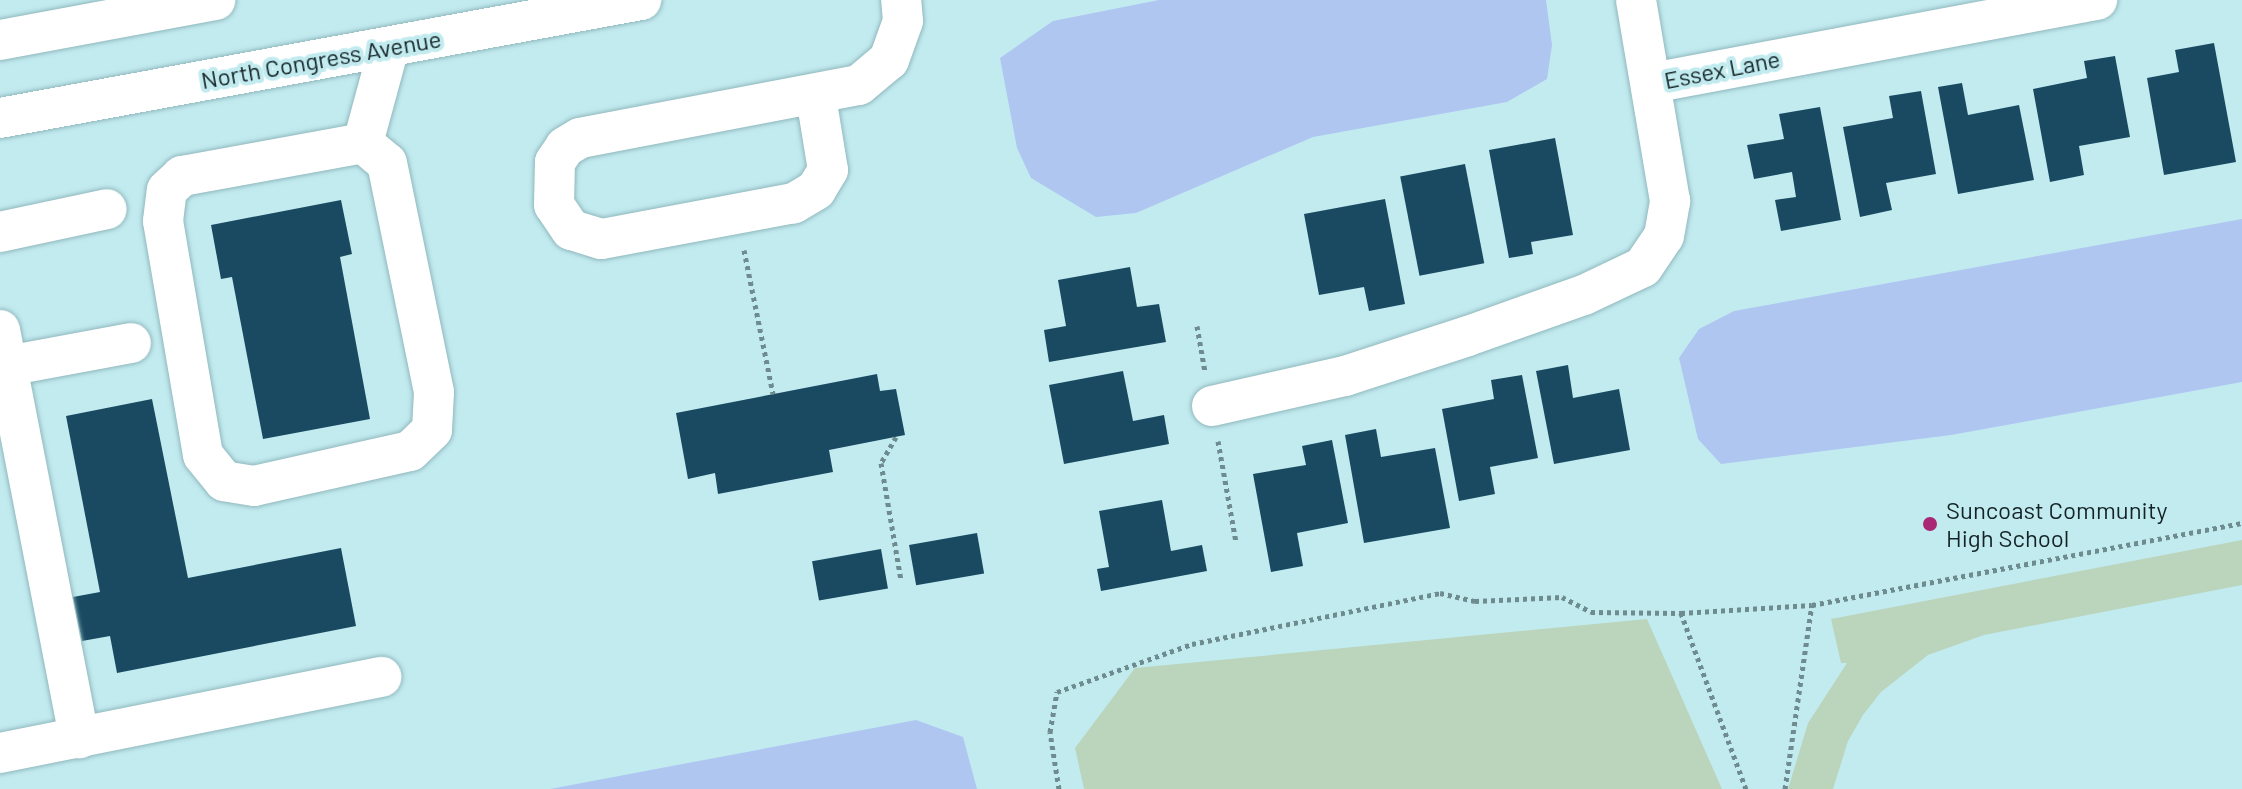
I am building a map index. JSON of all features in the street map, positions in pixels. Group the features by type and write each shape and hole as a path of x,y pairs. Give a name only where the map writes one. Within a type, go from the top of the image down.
{"street":[{"path":"0,40 215,0"},
{"name":"North Congress Avenue","path":"0,118 641,0"},
{"path":"816,97 828,170 816,190 794,203 738,216 601,239 579,235 554,205 555,162 565,147 580,138 816,97 859,85 889,60 903,21 901,0"},
{"path":"1636,0 1652,83"},
{"name":"Essex Lane","path":"1212,406 1345,376 1584,295 1643,267 1664,236 1670,201 1652,83 2097,0"},
{"path":"363,143 389,47"},
{"path":"363,143 387,163 434,392 432,430 410,451 254,486 224,481 203,455 163,221 167,190 182,176 363,143"},
{"path":"0,232 107,209"},
{"path":"79,738 4,348 131,343"},
{"path":"0,753 382,677"}],"path":[{"path":"738,216 773,394"},
{"path":"896,437 881,463 901,580"},
{"path":"1059,789 1050,732 1057,692 1192,644 1440,593 1475,601 1562,597 1591,612 1681,613 1812,605 2242,523"},
{"path":"1785,789 1812,605"},
{"path":"1681,613 1746,789"}],"green space":[{"path":"2242,540 2242,585 1984,635 1928,655 1881,692 1863,715 1848,741 1833,789 1788,789 1808,723 1847,663 1841,663 1831,619"},
{"path":"1647,619 1722,789 1084,789 1075,748 1135,668"}],"water":[{"path":"1159,0 1546,0 1552,45 1547,79 1507,102 1313,137 1136,213 1096,217 1031,178 1017,148 1000,58 1053,21"},
{"path":"2242,219 2242,382 1951,435 1721,464 1698,439 1679,358 1699,329 1734,311"},
{"path":"916,720 963,737 977,789 550,789"}],"building":[{"path":"2214,43 2236,162 2164,175 2147,78 2179,72 2175,50"},
{"path":"2115,56 2130,137 2079,146 2084,175 2050,182 2033,89 2087,78 2084,61"},
{"path":"1962,83 1968,115 2019,105 2034,180 1958,194 1938,87"},
{"path":"1921,91 1936,174 1886,183 1892,210 1860,217 1843,127 1893,118 1889,96"},
{"path":"1820,107 1841,220 1781,231 1775,200 1796,197 1792,172 1754,179 1747,145 1784,139 1779,114"},
{"path":"1555,138 1573,235 1531,242 1533,254 1509,258 1489,150"},
{"path":"1465,164 1484,263 1419,276 1400,177"},
{"path":"1385,199 1405,304 1369,311 1364,287 1319,295 1304,214"},
{"path":"341,200 352,254 340,257 370,419 263,439 232,277 221,279 211,225"},
{"path":"1130,267 1137,307 1159,304 1166,342 1049,362 1044,330 1066,326 1058,280"},
{"path":"1568,365 1573,398 1619,389 1630,450 1554,464 1536,371"},
{"path":"1123,371 1133,421 1164,415 1169,444 1064,464 1049,385"},
{"path":"877,374 880,391 896,389 905,435 829,450 833,472 718,494 715,473 688,479 676,413"},
{"path":"1522,375 1538,458 1490,467 1495,494 1459,501 1442,409 1494,399 1491,380"},
{"path":"152,399 188,578 341,548 356,626 117,673 110,636 82,641 73,597 100,592 66,416"},
{"path":"1376,429 1381,457 1435,448 1450,528 1364,543 1345,435"},
{"path":"1332,440 1348,523 1297,533 1303,566 1271,572 1253,474 1306,465 1302,446"},
{"path":"1162,500 1171,551 1202,545 1207,571 1101,591 1097,569 1109,567 1099,511"},
{"path":"977,533 984,573 916,585 909,545"},
{"path":"881,549 888,588 819,601 812,561"}],"place":[{"name":"Suncoast Community High School","path":"1930,524"}]}
